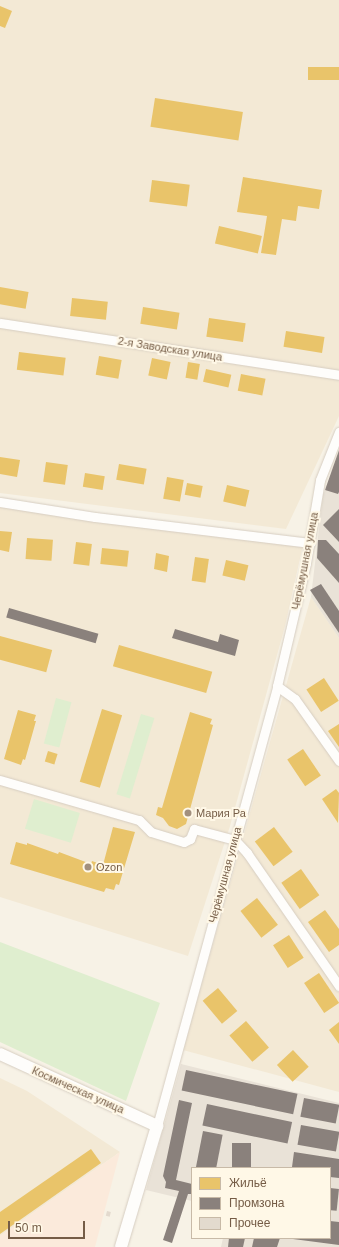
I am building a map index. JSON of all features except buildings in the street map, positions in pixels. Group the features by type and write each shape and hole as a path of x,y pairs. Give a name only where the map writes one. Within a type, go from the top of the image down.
{"street":[{"name":"2-я Заводская улица","path":"0,322 339,375"},
{"name":"Черёмушная улица","path":"121,1247 157,1126 277,686 310,543 320,480 339,432"},
{"path":"0,502 95,517 310,543"},
{"path":"277,686 295,699 339,761"},
{"path":"0,780 139,820 152,832 184,842 190,839 194,829 235,840 247,854 339,986"},
{"name":"Космическая улица","path":"0,1054 157,1126"}],"shaded area":[{"path":"0,0 339,0 339,416 286,529 0,493"},
{"path":"339,455 339,638 311,597 323,495"},
{"path":"0,506 303,545 285,626 230,826 188,956 0,897"},
{"path":"311,597 339,638 339,1092 183,1050"},
{"path":"181,1064 339,1103 339,1247 221,1247 223,1239 331,1239 331,1167 191,1167 191,1201 146,1190"},
{"path":"0,1078 27,1091 120,1152 0,1236"},
{"path":"120,1152 95,1247 0,1247 0,1236"}],"green space":[{"path":"56,698 71,702 59,748 44,743"},
{"path":"141,714 154,718 130,798 116,794"},
{"path":"34,799 80,813 71,843 25,829"},
{"path":"0,942 160,1003 126,1101 0,1042"}],"place":[{"name":"Мария Ра","path":"188,813"},
{"name":"Ozon","path":"88,867"}]}
